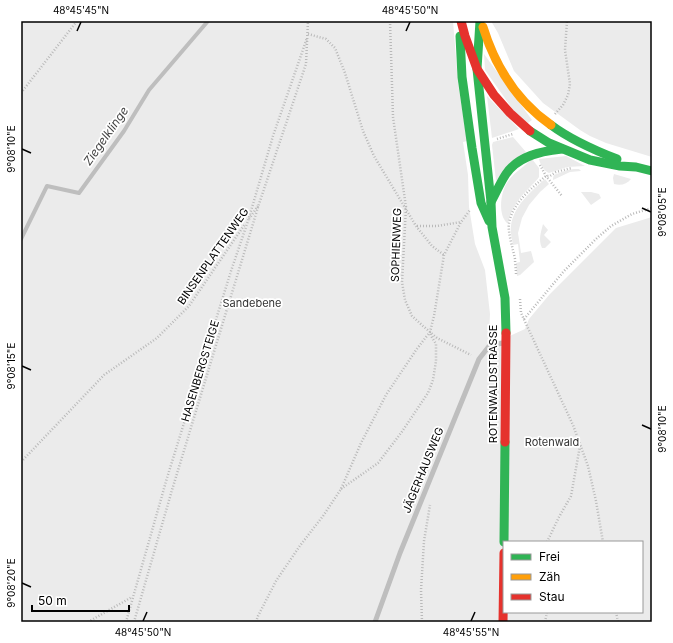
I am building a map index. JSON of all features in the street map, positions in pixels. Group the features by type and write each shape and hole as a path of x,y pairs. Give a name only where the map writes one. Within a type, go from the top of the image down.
{"main road":[{"path":"460,21 477,69 494,95 516,119 530,131 538,137 590,160 652,171"},
{"name":"ROTENWALDSTRASSE","path":"460,21 462,77 472,148 481,203 492,227"},
{"name":"ROTENWALDSTRASSE","path":"481,21 477,69 491,202 492,227 505,298 504,541"},
{"name":"ROTENWALDSTRASSE","path":"481,21 492,53 502,72 514,89 532,109 549,124 572,139 636,167"},
{"path":"491,202 507,174 514,166 536,153 563,149"}],"lane":[{"name":"JÄGERHAUSWEG","path":"374,622 479,359 490,345 506,342"}],"path":[{"path":"21,93 77,21"},
{"name":"HASENBERGSTEIGE","path":"134,622 172,490 259,204 306,64 308,21"},
{"name":"SOPHIENWEG","path":"390,21 393,116 406,207 402,282 405,300 412,316 437,338 479,359"},
{"path":"556,114 568,95 570,84 565,50 567,21"},
{"path":"126,622 169,470 248,221 273,136 308,34 326,39 335,48 345,73 363,131 374,156 406,207 416,226 432,246 444,255"},
{"path":"494,139 517,134"},
{"path":"539,164 546,176 562,196"},
{"path":"516,278 515,259 509,230 509,224 514,211 523,197 533,186 546,176 573,168"},
{"name":"BINSENPLATTENWEG","path":"21,462 104,375 157,338 189,306 259,204"},
{"path":"256,622 276,581 341,489 361,443 386,395 430,332 444,255 460,222 471,208"},
{"path":"524,319 564,271 596,239 611,226 632,214 652,208"},
{"path":"416,226 437,226 460,222"},
{"path":"519,297 521,313 573,425 588,466 603,541"},
{"path":"341,489 378,464 428,393 433,380 436,362 436,344 430,332"},
{"path":"547,541 571,496 580,446"},
{"path":"422,622 421,590 424,541 430,504"},
{"path":"88,622 133,597"}],"green space":[{"name":"Sandebene","path":"21,21 453,21 458,83 467,141 463,142 468,175 469,207 475,244 485,270 490,314 490,345 525,329 529,319 549,295 616,228 652,217 652,622 21,622"},
{"path":"491,21 652,21 652,157 606,143 590,136 543,103 514,71 498,33"},
{"path":"484,54 532,120 528,123 516,114 485,70"},
{"path":"487,96 519,129 492,138"},
{"path":"513,137 526,152 496,181 492,145 493,142"},
{"path":"566,156 585,166 567,167 549,173 542,167 539,159"},
{"path":"532,159 539,168 539,177 516,203 507,223 502,214 501,208 504,189 511,177"},
{"path":"579,169 581,171 570,172 553,180 554,175"},
{"path":"614,174 631,179 624,184 614,184"},
{"path":"545,179 549,184 529,205 522,218 518,233 521,253 531,251 534,262 517,276 516,263 520,262 518,244 513,245 511,228 512,219 519,206"},
{"path":"581,192 599,194 601,198 591,205"},
{"path":"543,224 548,230 544,235 551,242 545,248 542,248 540,242"}],"waterway":[{"name":"Ziegelklinge","path":"21,239 47,186 79,193 124,131 149,90 208,21"}],"traffic: fast":[{"path":"480,21 477,69 491,202 492,227 505,298 506,333"},
{"path":"460,36 462,77 472,148 481,203 489,221"},
{"path":"551,125 583,144 617,159"},
{"path":"530,131 549,143 590,160 652,171"},
{"path":"491,202 506,174 517,163 538,153 562,149"},
{"path":"504,541 505,442"}],"traffic: slow":[{"path":"483,27 494,55 509,82 528,105 551,125"}],"traffic: jam":[{"path":"461,21 477,69 494,95 510,113 530,131"},
{"path":"505,442 506,333"},
{"path":"503,613 503,622"}],"park label":[{"name":"Rotenwald","path":"552,442"}]}
